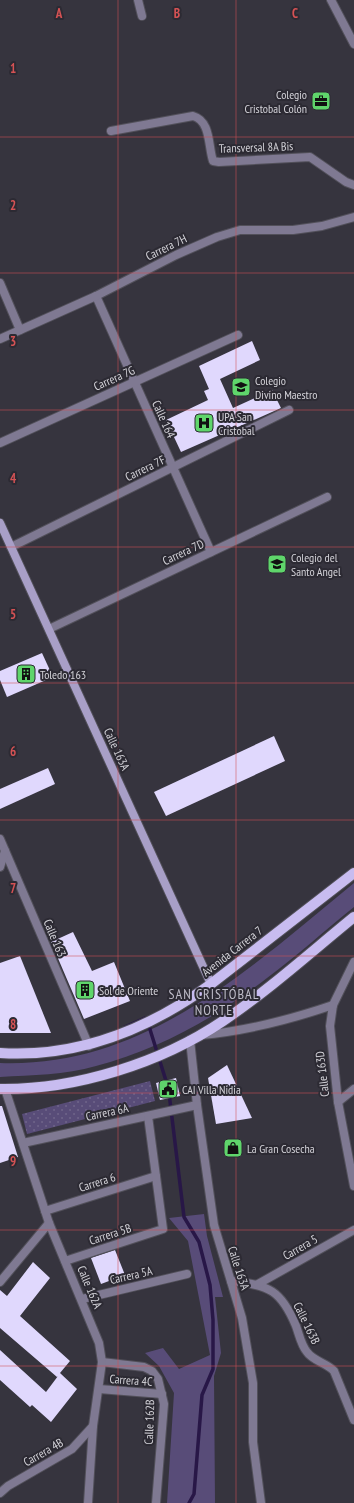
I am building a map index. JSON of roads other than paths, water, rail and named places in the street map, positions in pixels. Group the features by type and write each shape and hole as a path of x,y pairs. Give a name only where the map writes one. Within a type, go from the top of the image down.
{"main road":[{"name":"Calle 163A","path":"0,523 211,984"},
{"name":"Avenida Carrera 7","path":"0,1053 43,1053 89,1046 122,1035 144,1024 194,997 354,873"},
{"path":"2,1089 41,1086 90,1079 140,1063 190,1040 252,1001 354,917"}],"street":[{"path":"138,0 142,16"},
{"path":"331,0 354,44"},
{"name":"Transversal 8A Bis","path":"111,131 193,116 200,118 205,125 213,160 219,162 310,157 346,182 354,185"},
{"name":"Carrera 7H","path":"0,339 96,296 176,255 217,237 240,230 301,229 322,226 354,217"},
{"path":"0,283 20,330"},
{"name":"Calle 164","path":"96,296 211,552"},
{"name":"Carrera 7G","path":"0,443 238,335"},
{"name":"Carrera 7F","path":"11,548 289,410"},
{"name":"Carrera 7D","path":"49,630 327,497"},
{"name":"Calle 163","path":"0,839 89,1046"},
{"path":"0,867 5,851"},
{"name":"Calle 163D","path":"354,962 333,1005 330,1026 331,1048 338,1102 354,1186"},
{"path":"200,1035 226,1033 269,1024 333,1005"},
{"name":"Calle 163A","path":"190,1040 197,1105 214,1225 242,1318 253,1383 253,1442 261,1503"},
{"name":"Calle 162A","path":"2,1089 23,1143 49,1224 82,1299 99,1343 102,1362 93,1426 88,1503"},
{"path":"338,1102 354,1089"},
{"name":"Carrera 6A","path":"23,1143 197,1105"},
{"path":"148,1116 156,1176"},
{"name":"Carrera 6","path":"45,1212 156,1176"},
{"name":"Carrera 5B","path":"65,1261 163,1229 156,1176"},
{"path":"0,1282 49,1224"},
{"name":"Carrera 5","path":"258,1284 354,1230"},
{"name":"Carrera 5A","path":"82,1299 187,1274"},
{"name":"Calle 163B","path":"231,1281 258,1284 267,1287 281,1298 290,1312 308,1354 329,1366 334,1371 354,1420"},
{"name":"Calle 162B","path":"102,1362 144,1367 152,1371 158,1379 164,1404 156,1503"},
{"name":"Carrera 4C","path":"99,1389 162,1394"},
{"name":"Carrera 4B","path":"0,1493 8,1486 72,1449 93,1426"}],"waterway":[{"path":"125,1027 145,1018"},
{"path":"148,1023 167,1084"},
{"path":"169,1093 184,1217 199,1242 210,1285 213,1320 213,1369 202,1395 194,1494 189,1503"}],"place":[{"name":"Colegio Cristobal Colón","path":"321,101"},
{"name":"Colegio Divino Maestro","path":"241,387"},
{"name":"UPA San Cristobal","path":"204,423"},
{"name":"Colegio del Santo Angel","path":"277,564"},
{"name":"Toledo 163","path":"26,674"},
{"name":"Sol de Oriente","path":"85,990"},
{"name":"CAI Villa Nidia","path":"168,1089"},
{"name":"La Gran Cosecha","path":"233,1148"}],"district":[{"name":"SAN CRISTÓBAL NORTE","path":"214,1002"}]}
